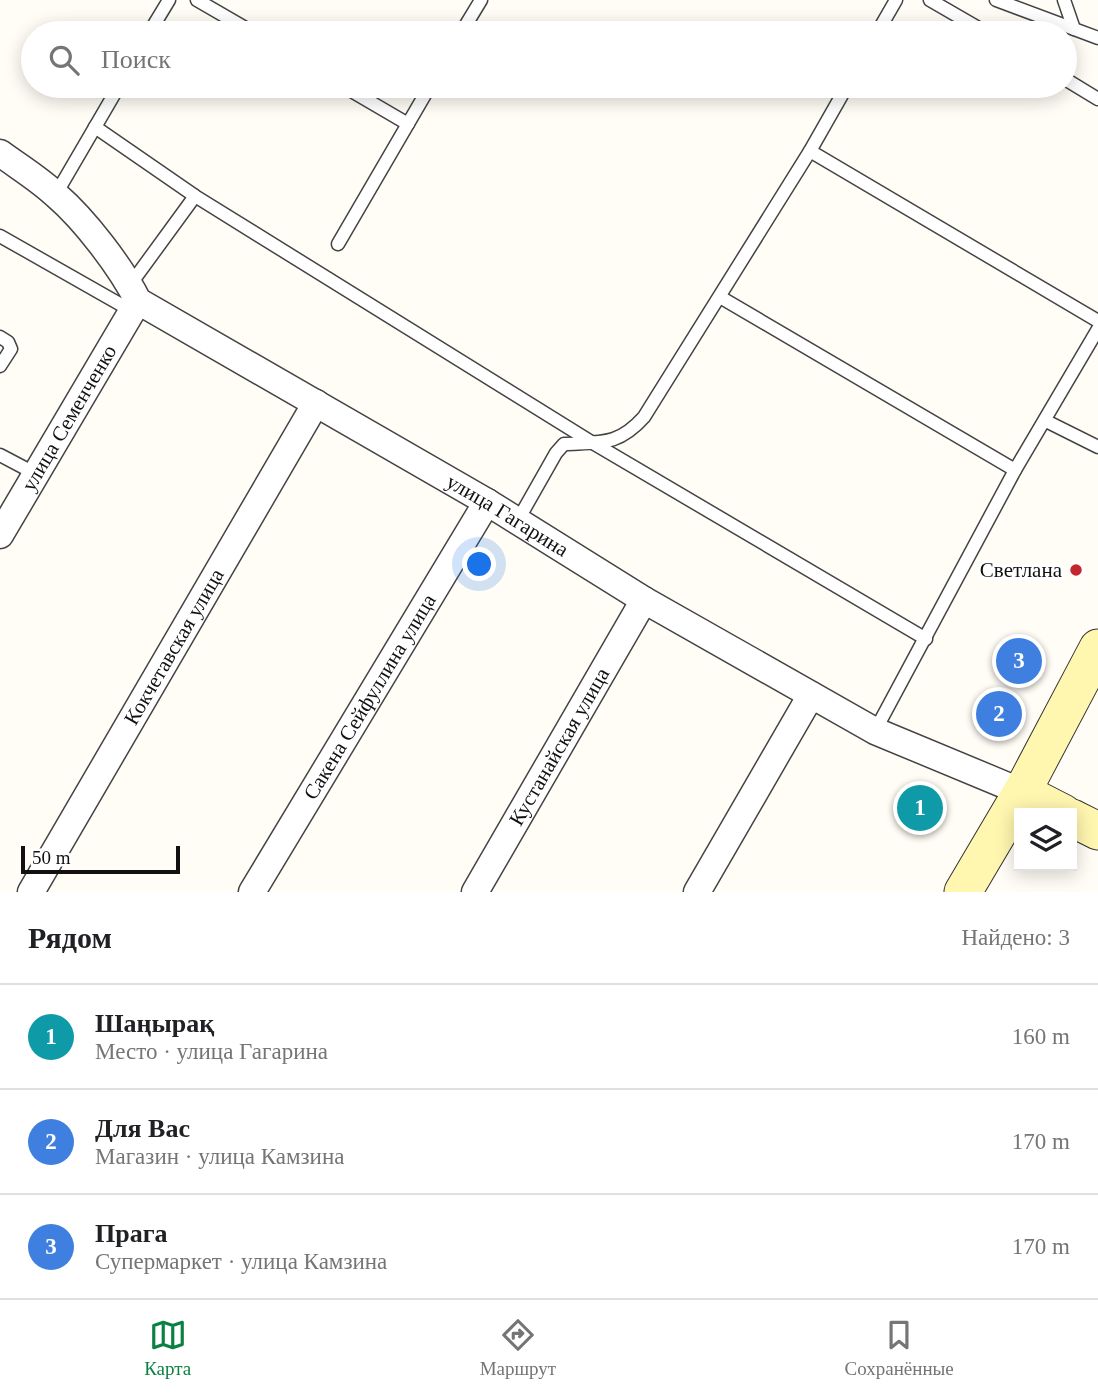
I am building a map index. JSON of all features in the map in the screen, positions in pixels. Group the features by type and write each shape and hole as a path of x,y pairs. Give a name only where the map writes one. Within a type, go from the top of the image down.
{"main road":[{"path":"963,892 1022,792 1098,649"},
{"name":"улица Гагарина","path":"1022,792 1053,808"},
{"path":"1077,820 1098,831"}],"street":[{"name":"улица Гагарина","path":"0,153 56,194 80,218 133,299 518,520 644,600 875,731 1022,792"},
{"name":"улица Семенченко","path":"0,535 133,299"},
{"name":"Кокчетавская улица","path":"31,892 316,403"},
{"name":"Сакена Сейфуллина улица","path":"252,892 487,502"},
{"name":"Кустанайская улица","path":"475,892 644,600"},
{"path":"697,892 811,695"}],"lane":[{"path":"156,21 169,0"},
{"path":"197,0 233,21"},
{"path":"468,21 481,0"},
{"path":"884,21 896,0"},
{"path":"934,0 967,21"},
{"path":"996,0 1052,21"},
{"path":"1065,0 1072,21"},
{"path":"1077,30 1098,38"},
{"path":"1077,86 1098,99"},
{"path":"56,194 112,98"},
{"path":"364,98 408,124"},
{"path":"338,244 423,98"},
{"path":"518,520 556,453 564,444 617,440 631,432 644,417 840,98"},
{"path":"95,127 195,195 593,443 926,639"},
{"path":"810,151 1098,321"},
{"path":"0,236 133,299 195,195"},
{"path":"720,297 1015,470"},
{"path":"875,731 1015,470 1098,328"},
{"path":"0,337 8,342 10,349 0,366"},
{"path":"1046,421 1098,447"},
{"path":"0,455 36,474"}],"place":[{"name":"Светлана","path":"1076,570"},
{"name":"Прага","path":"1019,661"},
{"name":"Для Вас","path":"999,714"},
{"name":"Шаңырақ","path":"920,808"}]}
